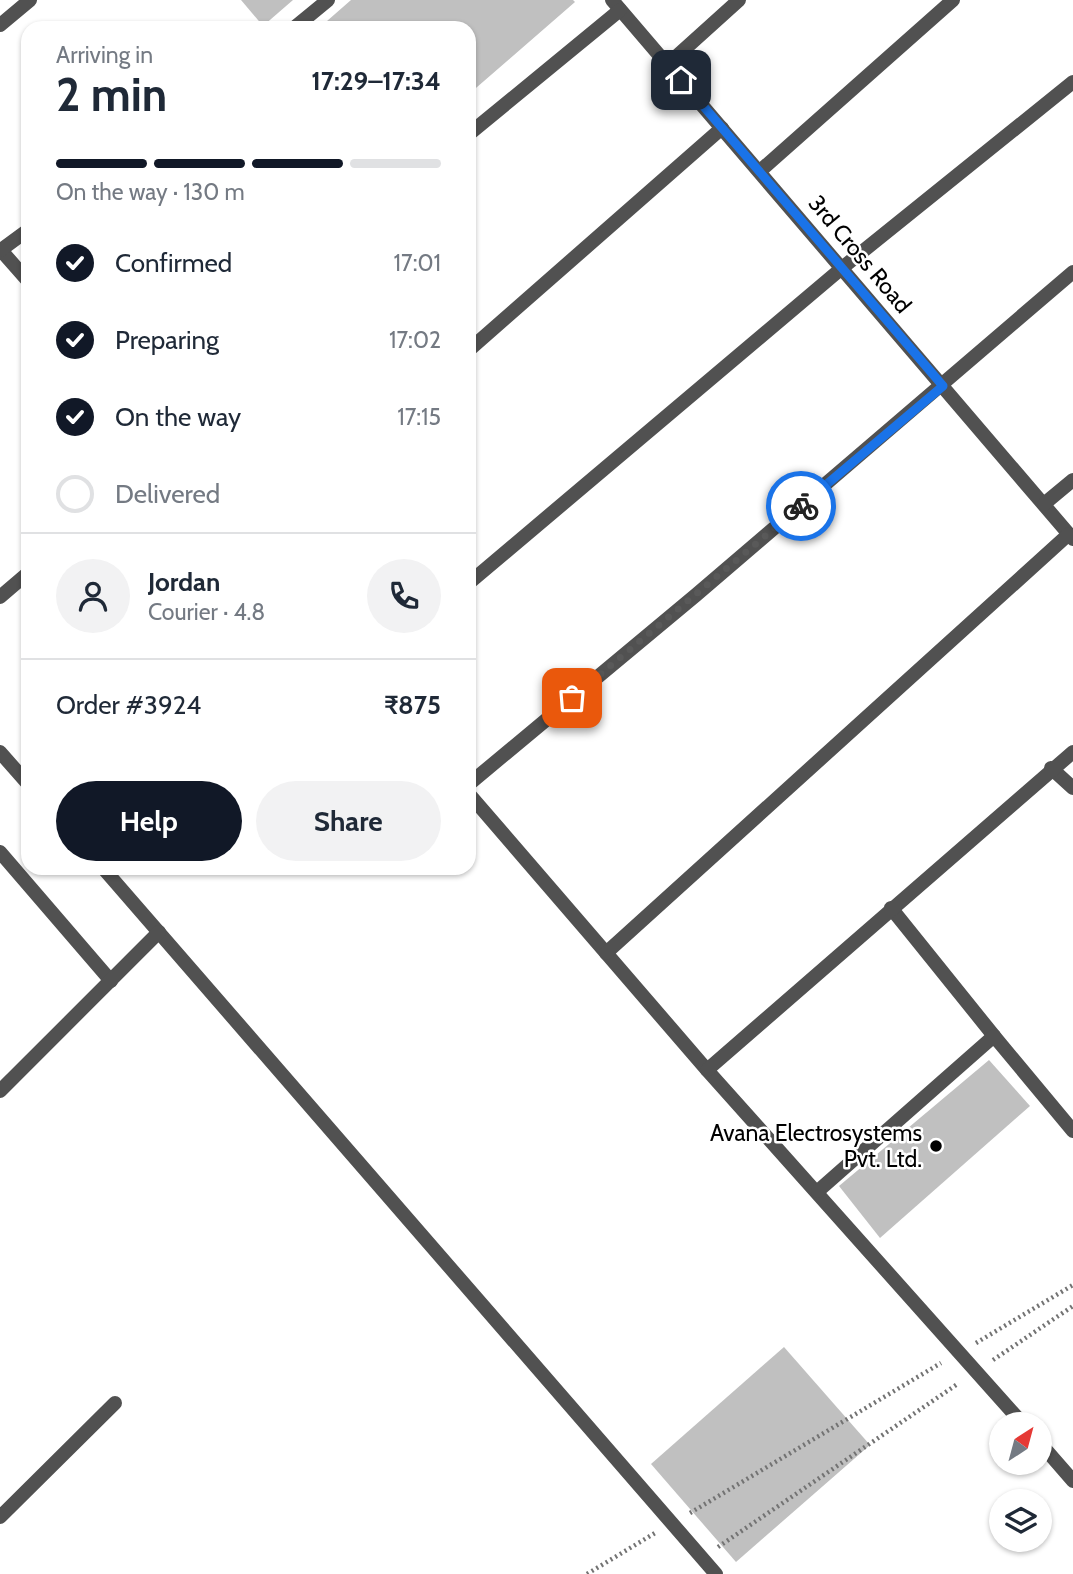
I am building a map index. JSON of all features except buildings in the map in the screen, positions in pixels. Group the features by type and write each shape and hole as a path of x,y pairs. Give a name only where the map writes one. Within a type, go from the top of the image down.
{"street":[{"path":"0,25 30,0"},
{"path":"302,21 328,0"},
{"path":"667,65 739,0"},
{"path":"760,171 953,0"},
{"path":"476,128 616,5"},
{"name":"3rd Cross Road","path":"616,5 1071,537"},
{"path":"476,577 842,268 1073,82"},
{"path":"476,344 722,128"},
{"path":"21,235 1,250 21,273"},
{"path":"476,778 943,386 1073,272"},
{"path":"1044,504 1073,480"},
{"path":"606,953 1071,537"},
{"path":"0,597 21,579"},
{"path":"707,1070 1073,751"},
{"path":"1,755 21,776"},
{"path":"1051,768 1073,788"},
{"path":"476,802 707,1070 818,1191 1012,1412"},
{"path":"0,852 111,981"},
{"path":"109,875 716,1574"},
{"path":"891,908 1073,1131"},
{"path":"0,1091 159,932"},
{"path":"818,1191 994,1036"},
{"path":"0,1517 115,1403"},
{"path":"1052,1457 1073,1481"}],"path":[{"path":"966,1348 1073,1285"},
{"path":"983,1367 1073,1306"},
{"path":"682,1518 943,1362"},
{"path":"712,1551 960,1382"},
{"path":"587,1574 658,1532"}],"way so far":[{"path":"572,698 801,506"}],"place":[{"name":"Avana Electrosystems Pvt. Ltd.","path":"936,1146"}],"route":[{"path":"681,80 943,386 801,506"}]}
